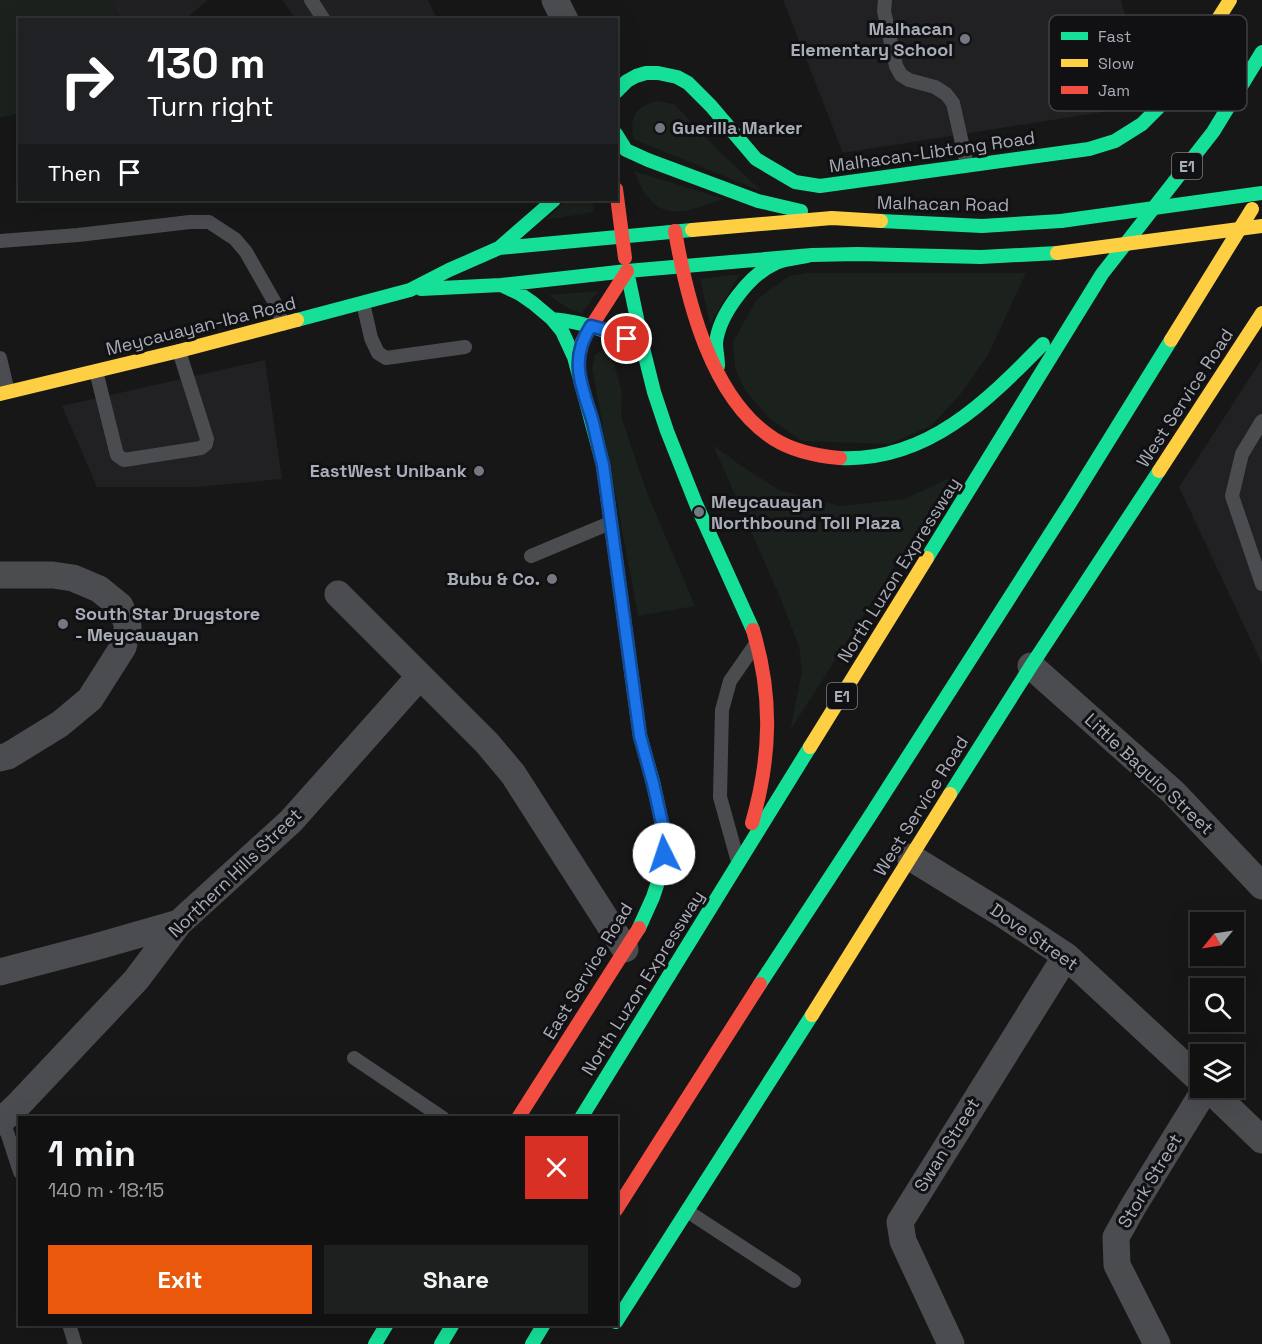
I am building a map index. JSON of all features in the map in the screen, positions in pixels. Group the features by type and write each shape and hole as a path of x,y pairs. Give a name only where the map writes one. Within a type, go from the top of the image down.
{"main road":[{"name":"Malhacan-Libtong Road","path":"1220,15 1230,0"},
{"name":"North Luzon Expressway","path":"1247,76 1262,52"},
{"name":"Malhacan-Libtong Road","path":"618,90 627,81 646,73 677,77 688,83 711,106 756,159 795,182 820,186 1089,149 1115,141 1142,124 1156,111"},
{"name":"North Luzon Expressway","path":"582,1116 1102,274 1213,132 1226,111"},
{"path":"618,137 626,150 648,160 758,201 832,218"},
{"path":"618,1207 775,959 870,816 1070,503 1262,193"},
{"name":"Malhacan Road","path":"622,236 832,218 982,226 1061,221 1262,193"},
{"path":"499,248 553,201"},
{"path":"618,201 627,271 642,349 657,402 700,516 752,624 766,682 767,751 760,796 738,863"},
{"path":"627,271 812,255 981,257 1057,253 1262,226"},
{"path":"675,231 681,266 694,313 719,374 728,389 747,415 770,436 790,447 829,458 865,458 897,452 914,446 949,427 1007,381 1050,336 1102,274"},
{"name":"Meycauayan-Iba Road","path":"4,393 179,351 410,290 499,248 622,236"},
{"path":"719,374 716,340 723,322 739,295 755,277 773,264 812,255"},
{"name":"Meycauayan-Iba Road","path":"410,290 501,285 627,271"},
{"name":"East Service Road","path":"578,374 582,342 627,271"},
{"name":"East Service Road","path":"501,285 533,303 562,331 569,344 594,428 603,465 612,522 640,736 663,828 664,854 660,876 641,924 519,1116"},
{"name":"West Service Road","path":"618,1319 779,1068 1031,666 1262,313"},
{"path":"552,319 567,320 613,332 642,349"},
{"path":"375,1344 386,1326"},
{"path":"441,1344 452,1326"},
{"path":"532,1344 543,1326"}],"street":[{"path":"555,0 564,18"},
{"path":"0,575 53,575 73,578 99,589 120,606 128,627 123,647 90,699 60,724 8,756 0,758"},
{"path":"338,594 487,743 513,774 625,949"},
{"name":"Little Baguio Street","path":"1031,666 1174,793 1262,886"},
{"name":"Northern Hills Street","path":"1,1121 136,980 179,923 291,821 420,676"},
{"name":"Dove Street","path":"910,857 1066,956 1190,1071"},
{"path":"0,972 179,923"},
{"name":"Swan Street","path":"951,1344 903,1241 900,1222 1066,956"},
{"name":"Stork Street","path":"1157,1344 1117,1265 1116,1237 1201,1098"},
{"path":"1218,1098 1262,1140"}],"lane":[{"path":"311,0 323,18"},
{"path":"885,0 884,11 896,66 901,75 909,80 935,87 946,94 953,103 968,165"},
{"path":"0,241 209,222 235,239 246,252 275,303 283,324"},
{"path":"363,303 371,338 378,353 386,358 465,347"},
{"path":"96,371 117,455 121,458 124,460 201,448 206,444 207,439 179,351"},
{"path":"0,358 4,393"},
{"path":"1262,421 1242,454 1232,496 1262,584"},
{"path":"531,556 612,522"},
{"path":"738,863 720,797 722,710 730,681 757,641"},
{"path":"354,1058 440,1116"},
{"path":"1,1121 18,1167"},
{"path":"687,1211 794,1281"},
{"path":"70,1326 75,1344"}],"shaded area":[{"path":"0,0 109,0 120,18 18,18 18,113 0,118"},
{"path":"109,0 208,0 186,18 120,18"},
{"path":"282,0 428,0 437,18 295,18"},
{"name":"Malhacan Elementary School","path":"783,0 1121,0 1125,15 1049,15 1049,111 1109,111 843,153"},
{"path":"657,101 674,104 722,154 763,192 633,139 632,125 635,114 643,106"},
{"path":"634,171 724,199 693,209 669,211 650,200"},
{"path":"566,201 592,201 594,212 545,220"},
{"path":"806,273 1026,273 988,355 960,395 931,426 889,444 802,441 768,417 744,389 735,367 733,342 757,299 789,276"},
{"path":"740,274 710,324 700,279"},
{"path":"598,291 582,313 569,309 549,295"},
{"path":"604,348 614,364 622,392 621,416 646,490 695,606 638,616 592,368 595,355"},
{"path":"1262,359 1262,664 1179,487"},
{"path":"265,360 282,479 196,487 97,487 62,406"},
{"path":"713,445 779,490 839,506 905,499 951,477 790,731 802,671 799,647 780,597"}],"traffic: fast":[{"path":"1247,76 1262,52"},
{"path":"618,90 627,81 646,73 677,77 688,83 711,106 756,159 795,182 820,186 1089,149 1115,141 1142,124 1155,111"},
{"path":"927,558 1102,274 1213,132 1226,111"},
{"path":"618,137 626,150 648,160 758,201 801,211"},
{"path":"1061,221 1262,193"},
{"path":"499,248 553,201"},
{"path":"881,221 982,226 1061,221"},
{"path":"297,320 410,290 499,248 692,230"},
{"path":"421,289 501,285 627,271 812,255 981,257 1057,253"},
{"path":"718,366 716,343 718,332 737,296 766,268 789,259 812,255"},
{"path":"627,271 644,352 667,431 696,504 753,630"},
{"path":"501,285 533,303 562,331 574,357 603,465 640,736 663,828 664,854 660,876 639,928"},
{"path":"552,319 599,329 642,349"},
{"path":"760,984 1070,503 1171,340"},
{"path":"840,458 871,457 900,450 927,439 977,407 1043,344"},
{"path":"950,794 1159,471"},
{"path":"582,1116 810,747"},
{"path":"618,1319 812,1015"},
{"path":"375,1344 386,1326"},
{"path":"441,1344 452,1326"},
{"path":"532,1344 543,1326"}],"traffic: slow":[{"path":"1221,15 1230,0"},
{"path":"1171,340 1252,209"},
{"path":"692,230 832,218 881,221"},
{"path":"1057,253 1262,226"},
{"path":"1159,471 1262,313"},
{"path":"0,394 297,320"},
{"path":"810,747 927,558"},
{"path":"812,1015 950,794"}],"traffic: jam":[{"path":"618,201 625,258"},
{"path":"675,231 687,287 705,346 718,374 734,399 752,421 781,443 806,452 840,458"},
{"path":"580,352 587,333 627,271"},
{"path":"752,823 763,774 767,726 764,679 753,630"},
{"path":"519,1116 639,928"},
{"path":"618,1207 760,984"}],"place":[{"name":"Malhacan Elementary School","path":"965,39"},
{"name":"Guerilla Marker","path":"660,128"},
{"name":"EastWest Unibank","path":"479,471"},
{"name":"Meycauayan Northbound Toll Plaza","path":"699,512"},
{"name":"Bubu & Co.","path":"552,579"},
{"name":"South Star Drugstore - Meycauayan","path":"63,624"}],"route":[{"path":"627,339 613,332 591,326 582,342 578,374 603,465 640,736 663,828 664,854"}]}
